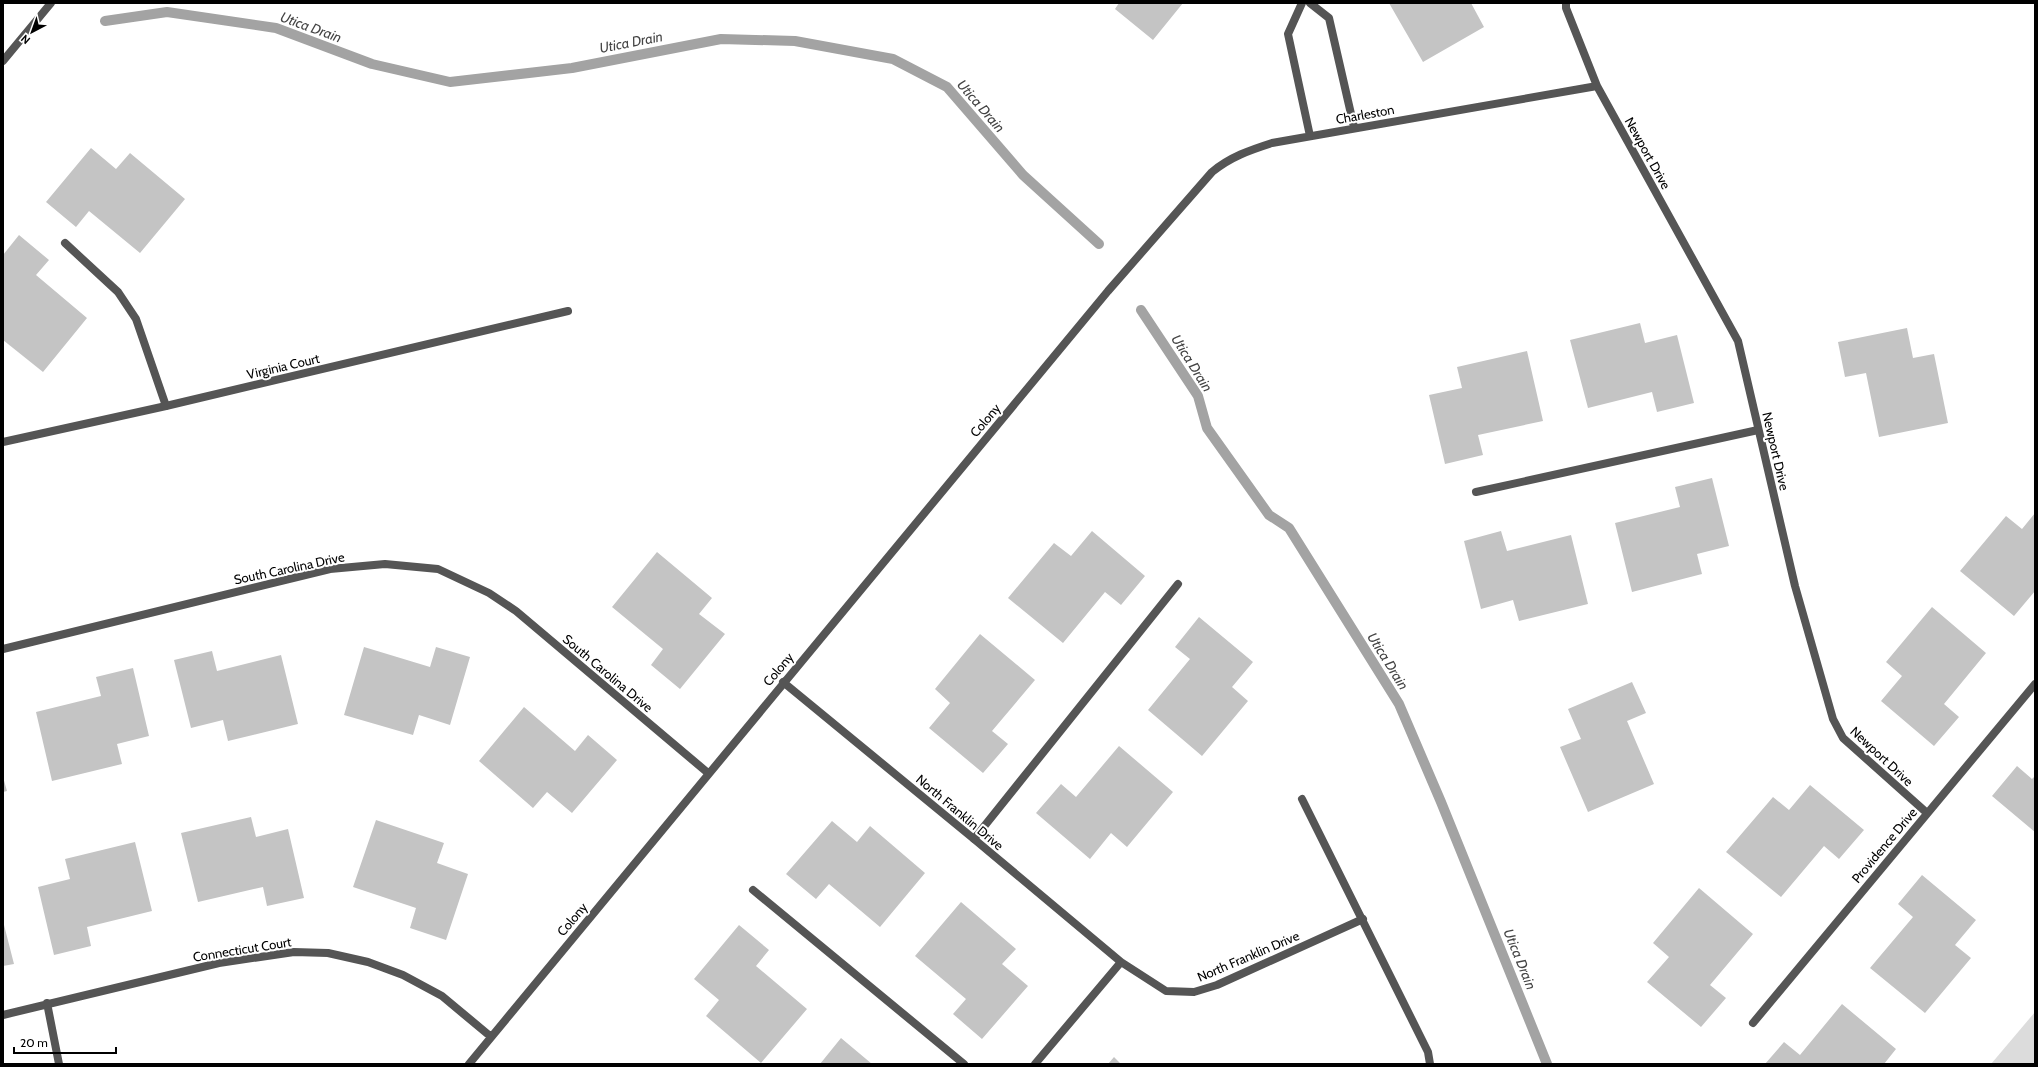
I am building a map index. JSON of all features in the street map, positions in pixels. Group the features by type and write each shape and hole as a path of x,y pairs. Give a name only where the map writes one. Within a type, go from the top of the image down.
{"street":[{"path":"3,61 51,3"},
{"path":"1302,3 1288,34 1310,136"},
{"path":"1310,3 1329,18 1354,127"},
{"path":"1566,3 1597,86"},
{"name":"Charleston","path":"1108,291 1212,172 1223,162 1240,154 1272,143 1354,127 1597,86"},
{"name":"Newport Drive","path":"1597,86 1738,341 1795,586 1833,719 1843,738 1927,813"},
{"path":"65,243 118,292 136,319 166,406"},
{"name":"Colony","path":"469,1064 490,1036 1108,291"},
{"name":"Virginia Court","path":"3,442 166,406 568,311"},
{"path":"1476,492 1758,430"},
{"name":"South Carolina Drive","path":"3,649 330,569 385,564 438,569 489,593 516,611 708,773"},
{"path":"974,839 1178,584"},
{"name":"North Franklin Drive","path":"783,682 1121,962 1166,991 1194,992 1217,985 1363,919"},
{"name":"Providence Drive","path":"1753,1023 2035,684"},
{"path":"1302,799 1428,1052 1430,1064"},
{"path":"754,890 964,1064"},
{"name":"Connecticut Court","path":"3,1015 47,1003 219,963 294,952 328,953 368,962 403,975 442,996 490,1036"},
{"path":"1035,1064 1121,962"},
{"path":"47,1003 59,1064"}],"shaded area":[{"path":"2035,1012 2035,1064 1991,1064"}],"building":[{"path":"1119,3 1183,3 1153,40 1115,9"},
{"path":"1389,3 1471,3 1484,27 1423,62"},
{"path":"91,148 116,169 130,153 185,199 140,253 89,211 76,227 46,202"},
{"path":"19,235 49,260 36,275 87,318 43,372 3,340 3,255"},
{"path":"1640,323 1645,343 1677,335 1694,403 1657,412 1652,392 1588,408 1570,340"},
{"path":"1907,328 1913,358 1934,354 1948,423 1879,437 1866,373 1845,377 1838,342"},
{"path":"1527,351 1543,421 1478,435 1483,455 1445,464 1429,395 1462,388 1457,367"},
{"path":"1712,478 1729,546 1697,554 1702,574 1632,592 1615,523 1680,507 1675,487"},
{"path":"2035,513 2035,591 2014,616 1960,571 2006,516 2022,529"},
{"path":"1092,531 1145,576 1121,605 1105,592 1063,643 1008,598 1054,543 1071,556"},
{"path":"1501,531 1507,551 1571,535 1588,604 1519,621 1513,600 1481,609 1464,541"},
{"path":"657,552 712,598 699,614 725,634 680,689 651,665 663,649 612,607"},
{"path":"1932,607 1986,653 1944,704 1959,717 1934,746 1881,701 1902,676 1886,662"},
{"path":"1199,617 1253,662 1232,687 1248,701 1202,756 1148,710 1190,659 1175,647"},
{"path":"980,634 1035,680 992,731 1008,744 983,773 929,728 950,703 935,689"},
{"path":"364,647 430,667 436,647 470,657 450,725 419,715 413,735 344,715"},
{"path":"212,651 217,671 281,655 298,724 228,741 223,720 191,728 174,660"},
{"path":"133,668 149,736 117,744 122,764 52,781 36,712 101,696 96,677"},
{"path":"1632,682 1646,713 1627,721 1654,784 1588,812 1560,747 1581,739 1568,709"},
{"path":"524,707 575,751 588,735 617,760 572,813 547,792 533,808 479,761"},
{"path":"1119,746 1173,792 1127,847 1111,833 1090,859 1036,813 1061,784 1076,797"},
{"path":"2017,766 2032,779 2035,776 2035,832 1992,796"},
{"path":"3,777 7,791 3,792"},
{"path":"1810,785 1864,830 1839,859 1824,846 1781,897 1726,852 1773,797 1789,810"},
{"path":"251,817 256,837 288,829 304,898 267,906 263,887 198,902 181,833"},
{"path":"376,820 444,843 437,863 468,874 446,940 410,928 416,908 353,887"},
{"path":"832,821 857,842 870,826 925,873 880,927 829,884 816,899 786,874"},
{"path":"135,842 152,911 87,927 91,946 54,955 38,887 70,879 65,859"},
{"path":"1922,875 1976,920 1955,945 1971,958 1925,1013 1870,968 1913,917 1898,904"},
{"path":"1699,888 1753,934 1710,985 1726,998 1701,1027 1647,982 1669,957 1653,943"},
{"path":"961,902 1016,949 1002,964 1028,986 982,1039 953,1014 966,999 915,956"},
{"path":"3,921 14,964 3,966"},
{"path":"739,925 769,950 756,966 807,1009 761,1063 706,1016 719,1000 694,979"},
{"path":"1842,1004 1896,1049 1884,1064 1765,1064 1784,1042 1800,1055"},
{"path":"841,1038 872,1064 820,1064"},
{"path":"1114,1057 1121,1064 1108,1064"}],"waterway":[{"name":"Utica Drain","path":"105,21 167,12 276,28 372,64 450,82 572,68 721,39 795,41 893,59 947,87 1023,175 1099,244"},
{"name":"Utica Drain","path":"1141,310 1198,396 1207,428 1269,515 1289,528 1399,704 1441,802 1547,1064"}]}
